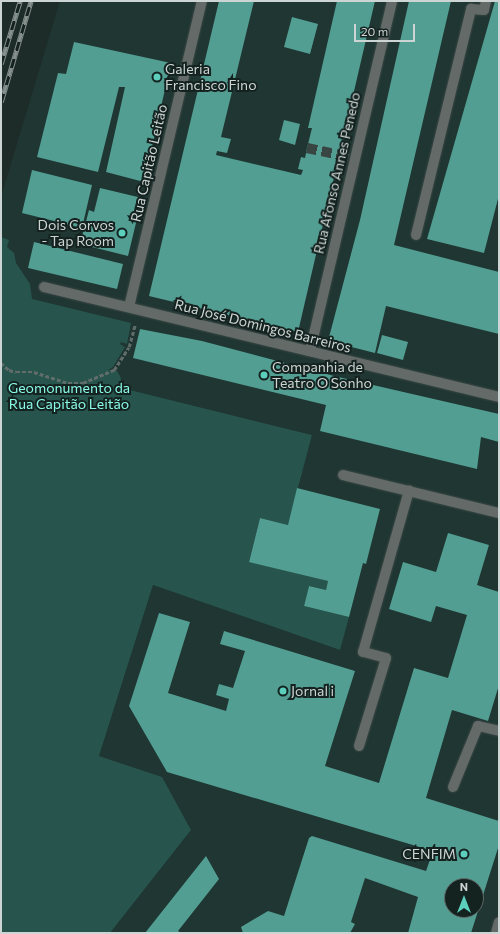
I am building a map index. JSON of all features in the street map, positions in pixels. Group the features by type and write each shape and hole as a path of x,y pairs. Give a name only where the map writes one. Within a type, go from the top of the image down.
{"street":[{"name":"Rua Capitão Leitão","path":"129,308 202,1"},
{"name":"Rua Afonso Annes Penedo","path":"310,352 392,1"},
{"path":"416,235 471,9 484,10 486,1"},
{"name":"Rua José Domingos Barreiros","path":"44,287 499,397"},
{"path":"343,475 499,513"},
{"path":"359,746 386,658 363,652 409,490"},
{"path":"453,787 478,726 499,731"},
{"path":"496,933 499,922"}],"path":[{"path":"1,364 9,370 16,372 43,374 77,384 92,380 114,370 129,347 136,323"}],"shaded area":[{"path":"60,1 499,1 499,933 110,933 191,830 161,777 99,756 153,585 340,650 304,606 309,586 249,562 260,518 297,488 312,435 122,388 67,371 1,259 1,197"}],"green space":[{"name":"Geomonumento da Rua Capitão Leitão","path":"1,237 9,240 7,247 14,253 16,263 30,284 32,299 131,323 127,344 121,342 120,344 125,347 113,367 108,370 117,371 121,378 120,386 122,388 312,435 288,525 260,518 249,561 328,581 326,590 309,586 304,606 349,617 340,650 153,585 99,756 162,777 191,830 110,933 1,933"}],"building":[{"path":"219,1 254,1 221,137 231,139 227,153 217,151 216,155 301,175 303,170 298,169 301,157 305,158 312,128 308,128 337,1 375,1 298,332 149,296"},
{"path":"409,1 451,1 394,245 499,272 499,334 386,306 375,353 328,341 360,220"},
{"path":"495,1 499,1 499,195 484,253 427,239"},
{"path":"292,17 318,24 310,54 284,47"},
{"path":"74,42 171,63 144,182 106,172 125,87 119,87 98,172 37,157 58,73 66,74"},
{"path":"284,120 300,124 295,145 279,140"},
{"path":"32,170 92,185 82,228 22,213"},
{"path":"100,188 142,198 128,256 80,244 89,210 94,212"},
{"path":"34,242 123,264 117,289 28,268"},
{"path":"140,329 202,341 334,376 499,414 499,442 481,437 477,469 320,431 326,405 133,358"},
{"path":"382,335 408,342 403,360 377,353"},
{"path":"297,488 380,509 366,564 363,563 349,617 304,606 309,586 326,590 328,581 249,562 260,518 288,525"},
{"path":"448,533 489,545 477,585 499,592 499,685 488,721 452,710 426,798 499,821 499,845 484,892 484,878 444,878 444,918 476,918 471,933 408,933 418,897 365,878 351,922 355,924 350,933 243,933 241,927 268,911 284,916 309,838 312,836 426,871 433,851 167,772 129,706 159,613 190,622 168,693 226,711 229,699 216,695 219,684 233,688 245,651 220,644 224,631 355,671 325,766 379,783 414,668 448,678 467,615 436,606 431,622 389,609 403,562 436,572"},
{"path":"206,856 219,879 178,931 181,933 145,933"}],"tunnel":[{"path":"307,148 339,155 354,161"}],"railway":[{"path":"1,64 20,1"},
{"path":"1,102 31,1"}],"place":[{"name":"Galeria Francisco Fino","path":"157,77"},
{"name":"Dois Corvos - Tap Room","path":"122,233"},
{"name":"Companhia de Teatro O Sonho","path":"264,375"},
{"name":"Jornal i","path":"283,691"},
{"name":"CENFIM","path":"464,854"}]}
